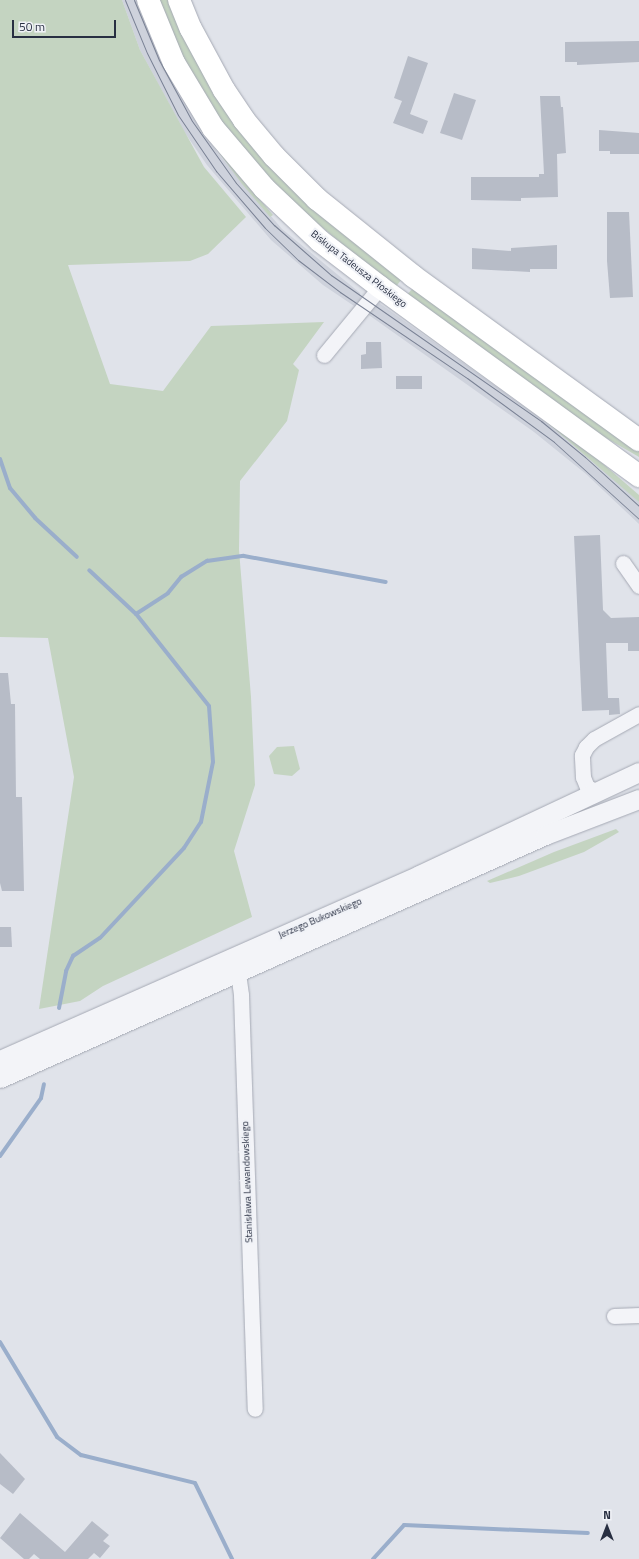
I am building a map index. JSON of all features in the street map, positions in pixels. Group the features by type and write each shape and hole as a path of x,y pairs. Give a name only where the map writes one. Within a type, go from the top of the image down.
{"main road":[{"name":"Biskupa Tadeusza Płoskiego","path":"148,0 178,69 213,128 240,161 320,241 380,287 639,476"},
{"path":"180,0 194,36 224,90 244,120 274,156 317,199 413,276 639,440"}],"street":[{"path":"324,355 380,287"},
{"path":"623,563 639,586"},
{"path":"597,792 587,787 582,768 582,755 594,739 613,722 639,714"},
{"name":"Jerzego Bukowskiego","path":"0,1078 419,875 639,772"},
{"name":"Jerzego Bukowskiego","path":"0,1060 235,965 538,838 639,799"},
{"name":"Stanisława Lewandowskiego","path":"235,965 255,1409"},
{"path":"614,1316 639,1315"}],"shaded area":[{"path":"122,0 137,0 176,87 218,154 282,229 360,293 361,299 357,308 323,285 271,240 207,165 185,133 140,50"},
{"path":"379,303 540,418 615,479 639,502 639,524 586,474 534,432 366,313"}],"green space":[{"path":"0,0 122,0 140,50 204,167 246,217 208,254 190,261 68,265 110,384 163,391 211,326 324,322 293,364 299,370 287,421 240,481 239,550 251,697 255,785 234,851 252,917 103,986 80,1001 39,1009 74,777 48,638 0,637"},
{"path":"157,0 169,0 195,58 401,280 395,288 281,193 221,123 191,74"},
{"path":"203,131 273,215 270,217 242,184"},
{"path":"413,288 639,451 639,457 589,428 405,297"},
{"path":"544,420 572,437 639,495 639,502"},
{"path":"294,746 300,769 292,776 274,774 269,756 277,747"},
{"path":"616,829 619,832 584,852 519,876 490,883 487,881 554,852"}],"building":[{"path":"639,41 639,62 577,65 577,62 565,62 565,42"},
{"path":"408,56 428,63 410,114 428,121 423,134 393,123 402,101 394,98"},
{"path":"454,93 476,100 462,140 440,133"},
{"path":"540,96 560,96 561,107 563,107 566,153 557,154 558,197 521,198 521,201 471,200 471,177 539,177 539,174 544,174"},
{"path":"599,130 639,133 639,154 610,154 610,151 599,151"},
{"path":"607,212 629,212 633,297 610,298 607,261"},
{"path":"557,245 557,269 530,269 530,272 472,269 472,248 511,251 511,248"},
{"path":"366,342 381,342 382,368 361,369 361,355 366,354"},
{"path":"396,376 422,376 422,389 396,389"},
{"path":"600,535 603,610 611,618 639,617 639,651 628,651 628,643 606,643 608,698 619,698 620,714 609,715 609,710 582,711 574,536"},
{"path":"0,673 8,673 11,704 15,704 16,797 22,797 24,891 2,891 0,883"},
{"path":"0,927 11,927 12,947 0,947"},
{"path":"0,1453 25,1479 13,1494 0,1484"},
{"path":"20,1513 65,1552 92,1521 109,1535 103,1541 110,1546 100,1558 94,1553 88,1559 40,1559 34,1554 29,1559 24,1559 0,1538"}],"waterway":[{"path":"0,459 10,488 35,518 77,557"},
{"path":"136,614 168,593 181,577 207,561 244,556 386,582"},
{"path":"59,1008 66,971 73,956 100,938 184,848 201,822 213,762 209,706 136,614 89,570"},
{"path":"0,1156 41,1098 44,1084"},
{"path":"0,1342 57,1437 81,1455 195,1483 232,1559"},
{"path":"373,1559 404,1525 588,1533"}],"tram line":[{"path":"125,0 147,53 178,115 216,171 265,228 298,260 340,292 467,378 554,442 639,519"},
{"path":"134,0 159,60 192,121 236,183 274,225 331,275 541,421 585,457 639,506"}]}
